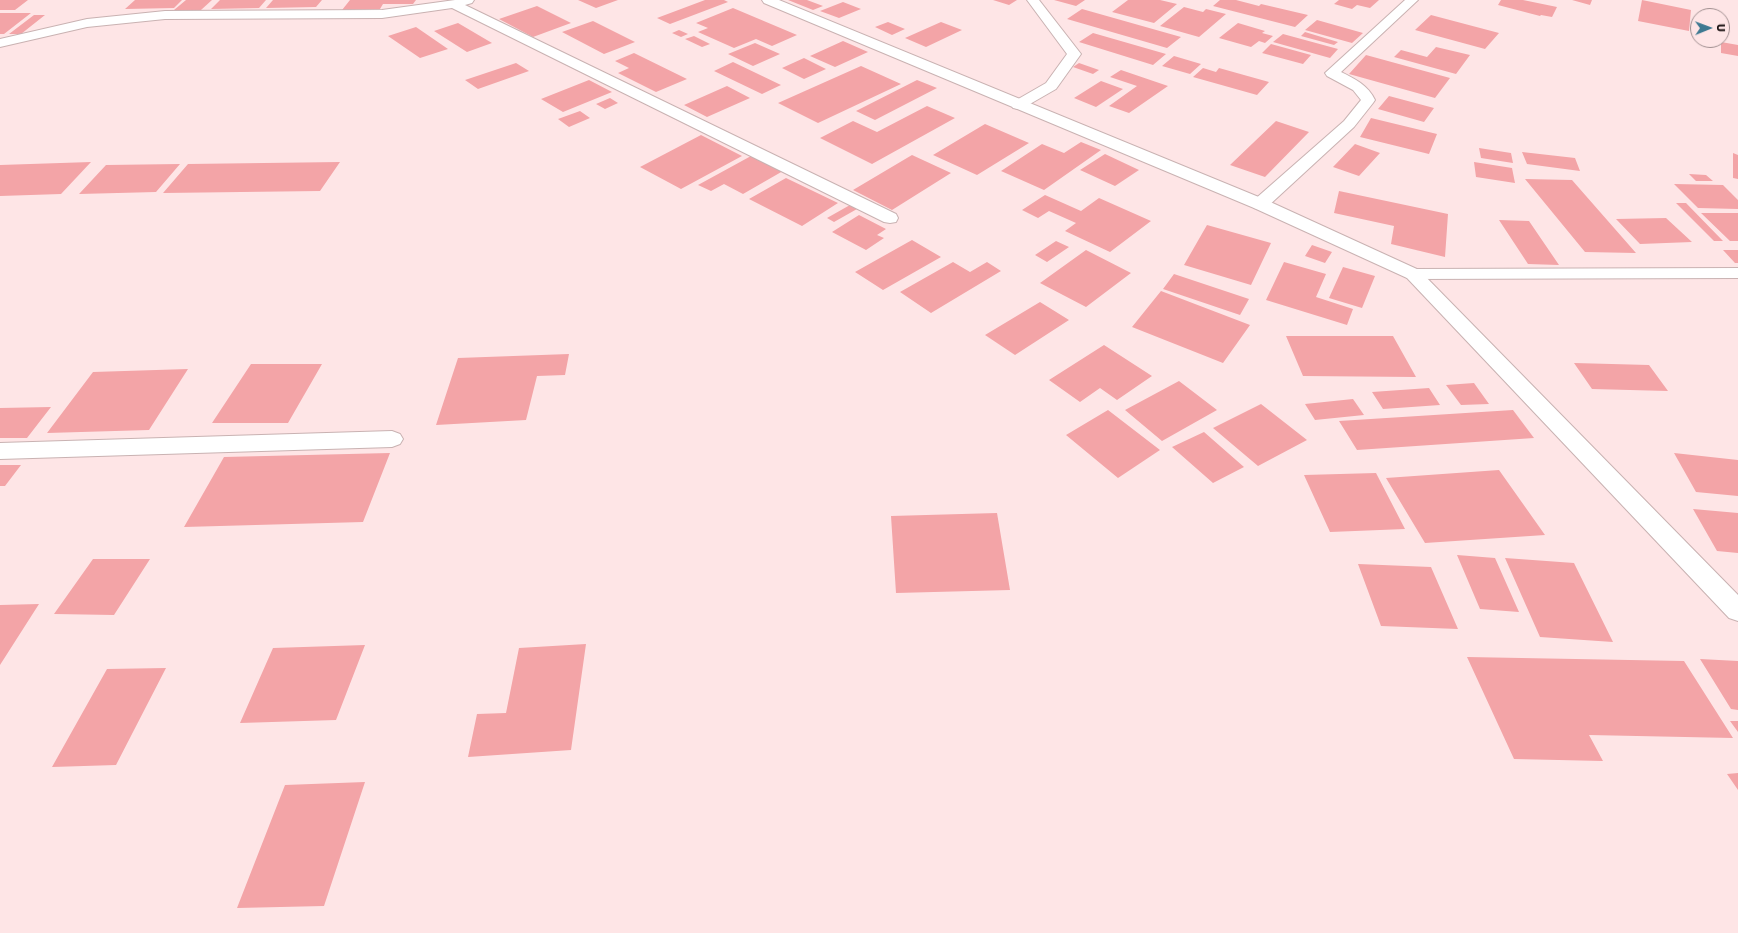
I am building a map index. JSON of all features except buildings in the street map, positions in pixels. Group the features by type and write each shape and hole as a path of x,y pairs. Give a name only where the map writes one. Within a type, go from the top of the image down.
{"street":[{"path":"768,0 1018,105 1260,204 1413,274 1738,611"},
{"path":"1018,105 1051,86 1074,54 1033,0"},
{"path":"1260,204 1349,124 1368,100 1366,94 1361,89 1332,73 1412,0"},
{"path":"0,43 87,24 165,15 382,14 461,2 890,218"},
{"path":"1413,274 1738,273"},
{"path":"0,451 392,439"}]}
